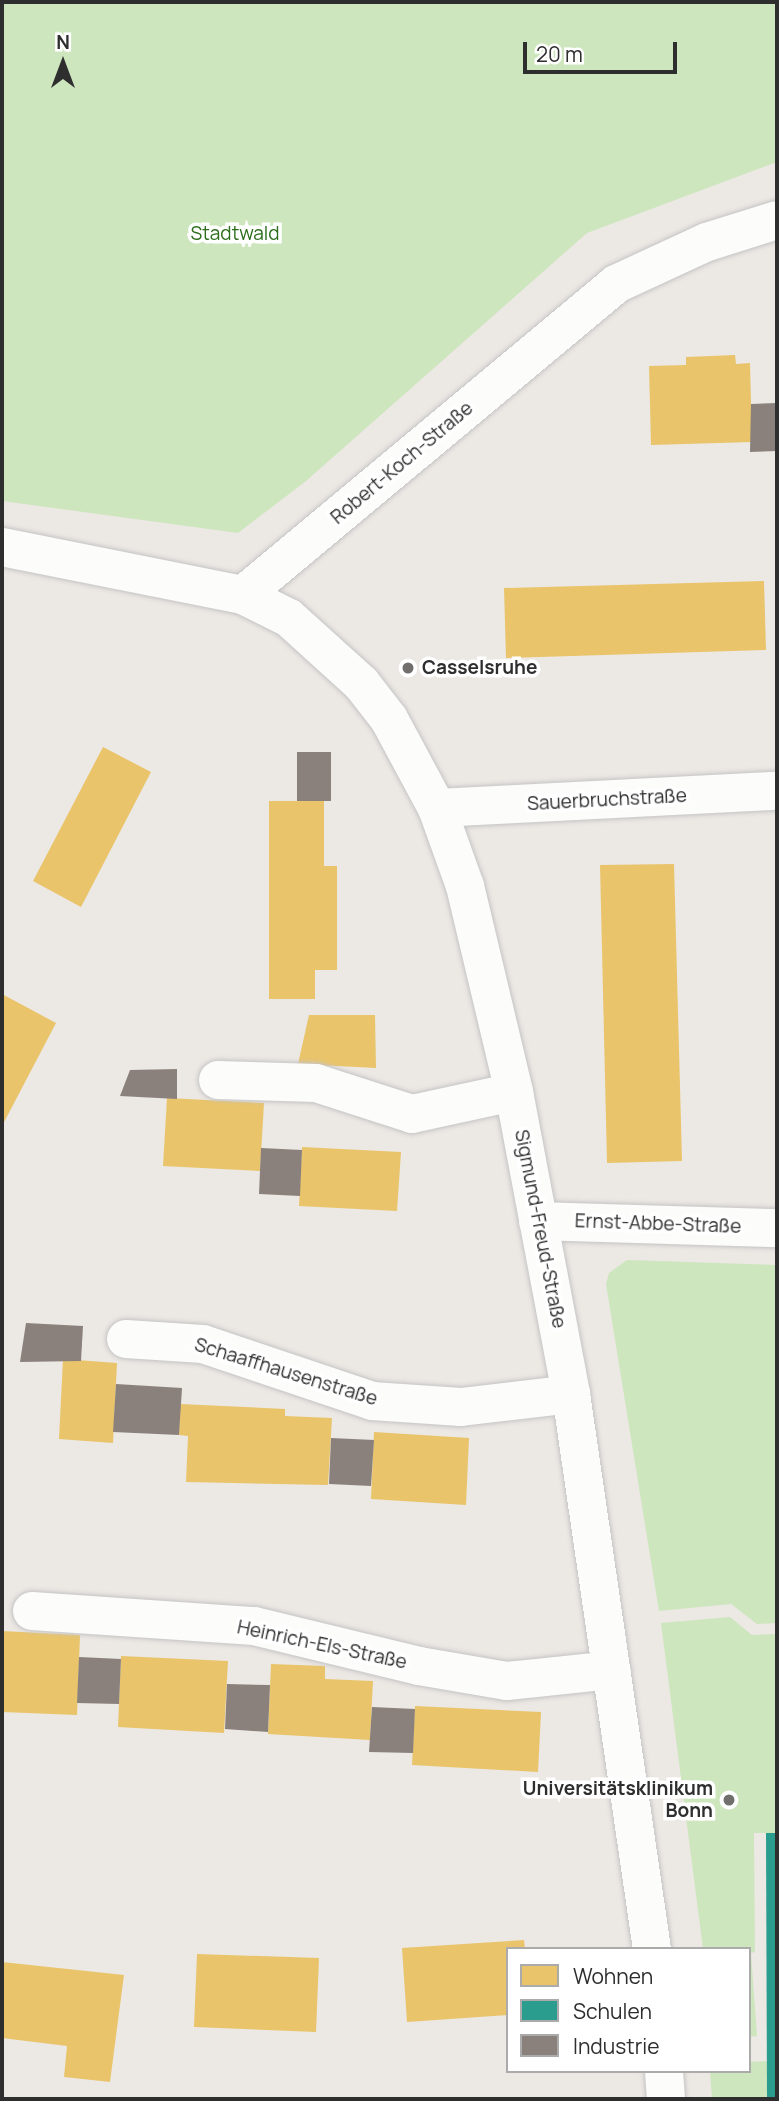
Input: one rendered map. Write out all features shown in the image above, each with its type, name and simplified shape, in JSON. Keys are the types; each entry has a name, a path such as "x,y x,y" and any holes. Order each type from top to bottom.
{"street":[{"name":"Robert-Koch-Straße","path":"243,595 616,284 707,242 777,220"},
{"path":"2,547 243,595"},
{"name":"Sigmund-Freud-Straße","path":"243,595 289,618 361,683 395,729 437,808 465,886 514,1092 570,1394 652,1947"},
{"name":"Sauerbruchstraße","path":"437,808 777,791"},
{"path":"218,1080 316,1083 412,1114 514,1092"},
{"name":"Ernst-Abbe-Straße","path":"538,1221 777,1228"},
{"name":"Schaaffhausenstraße","path":"126,1339 203,1344 372,1401 461,1407 570,1394"},
{"name":"Heinrich-Els-Straße","path":"32,1611 254,1626 419,1666 507,1681 611,1670"},
{"path":"664,2073 666,2099"}],"green space":[{"name":"Stadtwald","path":"2,2 777,2 777,162 587,233 306,481 238,533 2,501"},
{"path":"627,1260 777,1265 777,1623 757,1624 731,1604 659,1611 606,1284 609,1273"},
{"path":"730,1617 752,1635 777,1634 777,1833 754,1833 755,1952 751,1953 751,1947 703,1947 661,1623"},
{"path":"751,1953 757,2036 751,2037"},
{"path":"767,2061 767,2099 712,2099 710,2073 751,2073 751,2062"}],"building: Wohnen":[{"path":"735,355 736,364 750,363 752,442 651,445 649,366 686,365 686,357"},
{"path":"764,581 766,650 506,658 504,588"},
{"path":"103,747 151,772 81,907 33,881"},
{"path":"269,801 324,801 324,866 337,866 337,970 315,970 315,999 269,999"},
{"path":"674,864 682,1161 607,1163 600,865"},
{"path":"2,994 56,1023 2,1126"},
{"path":"309,1015 375,1015 376,1068 298,1064"},
{"path":"167,1098 264,1103 260,1171 163,1166"},
{"path":"302,1147 401,1152 397,1211 299,1206"},
{"path":"63,1359 117,1363 113,1443 59,1439"},
{"path":"180,1404 285,1409 285,1416 332,1418 328,1485 186,1482 188,1436 179,1435"},
{"path":"374,1432 469,1438 466,1505 371,1499"},
{"path":"2,1631 80,1635 77,1715 2,1712"},
{"path":"121,1656 228,1661 224,1733 118,1727"},
{"path":"271,1664 325,1666 325,1679 373,1681 370,1740 268,1734"},
{"path":"415,1706 541,1712 538,1772 412,1765"},
{"path":"524,1940 525,1947 506,1947 506,2015 407,2022 402,1948"},
{"path":"197,1954 319,1958 316,2032 194,2027"},
{"path":"2,1962 124,1975 110,2082 64,2077 67,2046 2,2038"}],"building: Schulen":[{"path":"766,1833 777,1833 777,2099 767,2099"}],"building: Industrie":[{"path":"777,403 777,451 750,452 751,404"},
{"path":"297,752 331,752 331,801 297,801"},
{"path":"177,1069 177,1099 120,1096 130,1070"},
{"path":"261,1148 302,1150 300,1196 259,1194"},
{"path":"26,1323 83,1326 81,1361 20,1362"},
{"path":"116,1384 182,1388 179,1435 113,1432"},
{"path":"331,1438 374,1440 371,1486 329,1484"},
{"path":"79,1657 121,1659 119,1704 77,1703"},
{"path":"227,1684 270,1685 268,1732 225,1729"},
{"path":"372,1707 415,1709 413,1753 369,1752"}],"place":[{"name":"Casselsruhe","path":"408,668"},
{"name":"Universitätsklinikum Bonn","path":"729,1800"}]}
